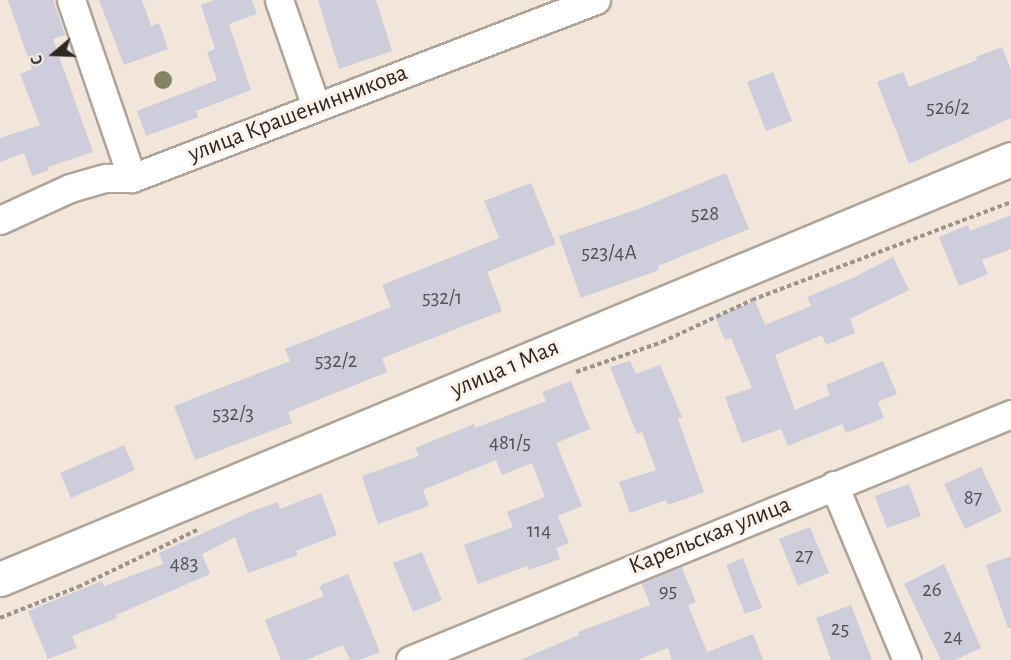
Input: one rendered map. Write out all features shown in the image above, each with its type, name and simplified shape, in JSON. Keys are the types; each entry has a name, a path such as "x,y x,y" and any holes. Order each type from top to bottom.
{"street":[{"path":"70,0 132,178"},
{"path":"279,0 316,107"},
{"name":"улица Крашенинникова","path":"0,220 70,188 106,178 132,178 596,0"},
{"name":"улица 1 Мая","path":"0,579 1011,159"},
{"name":"Карельская улица","path":"410,660 442,654 834,485 1011,414"},
{"path":"834,485 908,660"}],"path":[{"path":"572,374 662,342 752,300 1011,202"}],"building":[{"path":"8,0 53,0 65,35 53,39 93,152 48,167 49,170 32,176 24,153 0,162 0,138 40,125 20,74 32,69"},
{"path":"99,0 142,0 151,26 159,23 168,49 124,65"},
{"path":"215,0 252,0 257,14 229,24 251,90 196,111 198,117 146,136 137,111 217,80 207,52 215,49 201,5"},
{"path":"318,0 376,0 392,51 339,69"},
{"path":"1002,47 1011,70 1011,118 909,164 877,82 903,72 909,87 977,60 976,57"},
{"path":"773,72 792,121 766,131 747,82"},
{"path":"726,173 749,229 658,266 659,270 581,298 559,236 638,209"},
{"path":"531,183 556,244 487,272 502,311 382,358 387,372 288,412 292,423 195,460 174,406 290,361 285,349 391,307 382,285 499,238 484,201"},
{"path":"1011,215 1011,249 982,260 988,274 959,286 939,237 968,225 970,231"},
{"path":"893,257 909,290 850,319 855,333 826,345 822,335 775,355 795,410 830,395 826,385 883,361 897,394 878,402 884,418 846,433 842,424 788,446 781,429 742,443 725,397 752,388 731,338 725,340 715,317 755,301 765,325 811,306 807,297 855,277"},
{"path":"630,361 636,374 660,365 682,417 678,419 704,492 668,505 666,500 630,513 619,482 656,470 642,432 637,434 610,367"},
{"path":"571,381 590,429 556,443 582,506 558,516 569,543 556,548 560,559 529,570 527,566 478,584 464,545 513,527 507,512 545,497 532,463 502,475 496,460 423,490 429,506 378,524 362,476 419,456 415,448 474,424 475,428 546,401 542,392"},
{"path":"124,445 135,470 71,498 60,473"},
{"path":"981,467 1002,511 965,529 944,484"},
{"path":"909,484 921,516 887,528 875,496"},
{"path":"321,493 337,535 296,551 298,555 248,573 235,537 202,554 210,574 116,615 117,618 72,636 77,648 48,659 28,611 102,581 104,586 163,564 159,553 250,512 278,502 280,509"},
{"path":"810,527 829,573 798,586 779,539"},
{"path":"422,552 442,600 413,612 393,563"},
{"path":"1011,556 1011,628 1008,628 986,565"},
{"path":"743,558 762,608 745,614 726,565"},
{"path":"944,564 981,648 955,660 941,660 904,584"},
{"path":"681,566 696,602 688,605 707,652 687,660 672,660 668,648 637,660 520,660 579,635 578,632 650,605 641,582"},
{"path":"348,574 380,652 359,660 350,660 343,645 306,660 281,660 265,620 324,596 319,586"},
{"path":"851,605 872,660 831,660 816,618"},
{"path":"753,634 763,660 689,660 689,659"}]}
